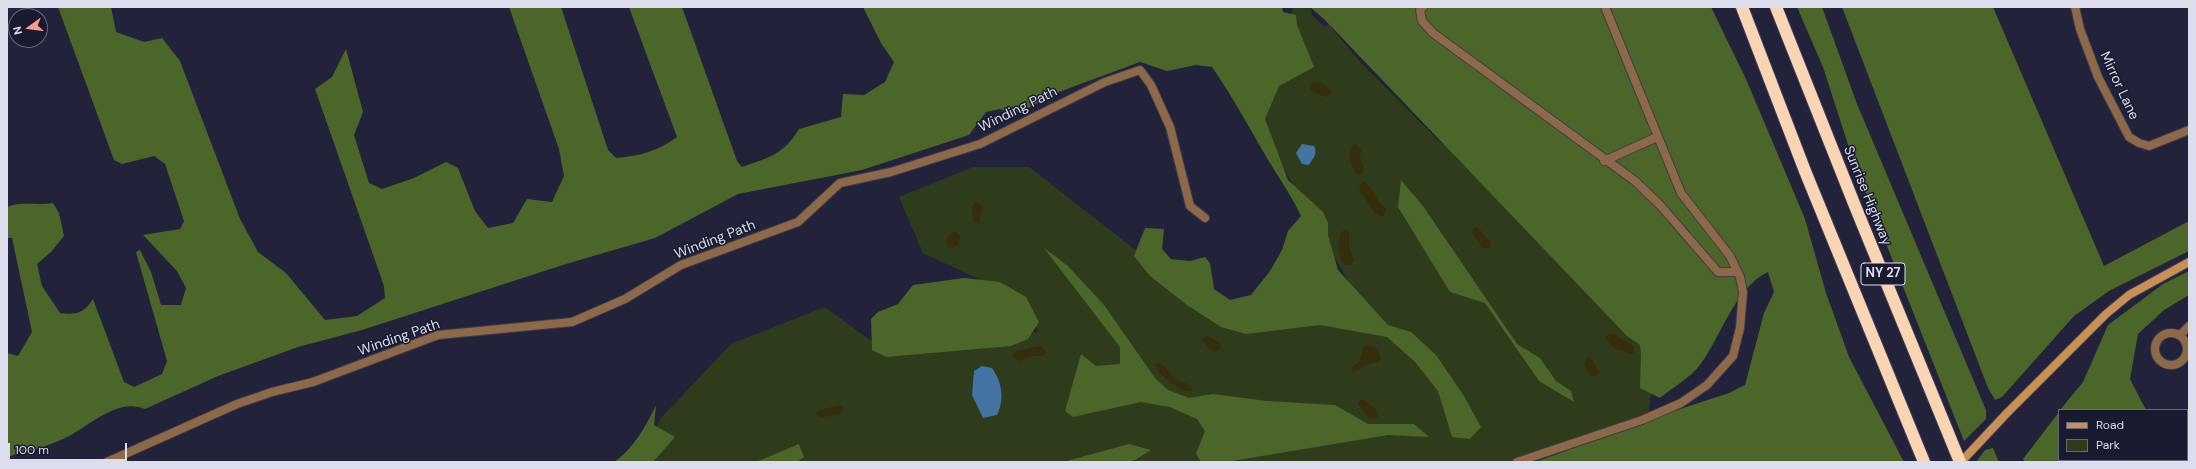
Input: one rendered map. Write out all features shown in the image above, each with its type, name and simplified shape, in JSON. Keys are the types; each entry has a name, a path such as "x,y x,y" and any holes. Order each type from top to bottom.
{"highway":[{"path":"1734,7 1773,89"},
{"name":"NY 27","path":"1742,7 1773,89 1924,462"},
{"name":"Sunrise Highway","path":"1776,7 1961,462"},
{"path":"1781,7 1790,43"}],"main road":[{"path":"1961,462 2106,314 2129,295 2189,262"}],"street":[{"path":"1423,7 1420,10 1422,21 1432,33 1604,161 1635,181 1660,205 1718,272 1737,272"},
{"path":"1517,462 1642,420 1681,404 1707,385 1733,356 1740,328 1743,292 1737,272 1730,256 1682,193 1657,137 1605,7"},
{"name":"Mirror Lane","path":"2075,7 2080,30 2098,77 2129,136 2139,143 2149,146 2189,130"},
{"name":"Winding Path","path":"107,462 237,404 272,392 313,382 438,335 572,322 625,299 681,265 798,222 840,183 891,172 980,144 1105,82 1140,70 1151,84 1170,128 1190,206 1205,218"},
{"path":"1604,161 1657,137"},
{"path":"2180,335 2189,326"},
{"path":"2168,332 2180,335 2187,344 2186,356 2177,364 2165,364 2156,356 2155,344 2158,338 2168,332"}],"green space":[{"path":"58,7 111,7 116,32 144,42 162,38 180,61 240,219 258,252 286,273 325,320 357,316 385,298 384,286 315,89 332,77 346,49 363,112 354,135 369,183 382,189 414,178 446,162 458,168 475,211 488,228 513,223 527,199 552,202 564,176 559,149 509,7 561,7 608,150 616,158 648,152 663,146 677,137 629,7 682,7 737,161 742,167 775,154 781,150 793,138 799,129 841,117 843,94 864,95 885,82 894,62 881,43 863,7 1282,7 1283,12 1296,15 1297,25 1314,67 1279,86 1265,119 1288,180 1323,212 1328,223 1328,235 1338,270 1388,325 1411,332 1436,355 1464,396 1481,427 1470,439 1452,437 1438,391 1415,362 1387,337 1320,325 1246,334 1221,327 1187,305 1150,276 1134,256 1145,228 1164,229 1162,249 1171,259 1190,261 1205,257 1210,263 1214,289 1230,300 1251,295 1270,271 1282,250 1288,231 1301,216 1212,67 1196,65 1167,71 1140,62 1059,92 1020,112 1009,112 1000,109 986,112 969,135 862,170 738,194 655,238 566,264 362,330 298,347 218,376 145,409 134,406 113,410 63,439 43,447 7,457 7,353 18,356 32,332 12,238 7,238 7,207 18,204 53,203 59,213 64,236 51,252 37,264 42,286 60,313 71,314 80,312 93,299 124,382 134,387 162,374 167,361 136,252 140,250 151,272 161,305 181,305 186,288 177,271 143,235 180,229 184,221 165,164 154,156 122,164 114,160"},
{"path":"1293,7 1309,7 1312,11 1311,14 1324,27 1329,25 1361,63 1440,142 1448,147 1457,159 1656,356 1647,424 1604,447 1560,453 1536,462 639,462 661,418 731,344 825,307 878,346 1039,332 1017,297 923,253 899,197 973,167 1029,167 1233,326 1363,307 1258,123"},
{"path":"1310,7 1711,7 1746,79 1805,219 1826,293 1849,357 1904,462 1536,462 1671,412 1729,393 1745,385 1764,313 1774,292 1768,272 1756,279 1746,289 1708,354 1692,374 1660,398 1640,388 1640,345 1627,336 1324,19"},
{"path":"1797,7 1822,7 1857,104 1986,410 1986,419 1964,441 1853,160 1823,67"},
{"path":"1842,7 1993,7 2104,266 2189,221 2189,251 2109,291 2074,316 2002,397 1995,400 1988,388"},
{"path":"1401,180 1423,206 1517,344 1540,358 1556,381 1571,391 1574,402 1539,381 1485,303 1450,292 1398,207"},
{"path":"1044,248 1068,266 1104,305 1155,378 1168,390 1189,398 1213,394 1267,401 1335,405 1368,424 1414,424 1429,437 1388,435 1226,462 1201,462 1196,454 1205,431 1197,419 1170,407 1141,402 1073,417 1065,411 1081,354 1096,366 1120,364 1120,347"},
{"path":"2189,271 2189,295 2164,310 2138,334 2130,379 2145,409 2061,409 2083,382 2108,325 2163,284"},
{"path":"964,278 1000,282 1026,297 1039,322 1028,339 1011,346 886,357 872,350 871,319 878,312 898,304 913,285"},
{"path":"656,406 654,425 675,437 653,462 614,462 628,450 643,429"},
{"path":"2058,413 2058,461 2173,462 2025,462 2023,459"},
{"path":"799,444 804,457 797,462 756,462"},
{"path":"1129,444 1151,450 1135,460 1127,462 1063,462"},
{"path":"1993,448 1999,462 1976,462 1985,450"}],"sand":[{"path":"1316,82 1325,85 1331,93 1329,96 1326,97 1310,90 1311,83"},
{"path":"1355,144 1361,149 1360,159 1364,167 1362,173 1358,174 1352,165 1350,156 1352,145"},
{"path":"1363,181 1369,186 1386,209 1384,216 1380,216 1375,213 1360,191 1359,186"},
{"path":"976,202 983,206 979,224 974,221 972,206"},
{"path":"1474,227 1479,229 1490,241 1489,248 1483,248 1472,233"},
{"path":"1345,229 1349,233 1349,248 1354,260 1349,265 1345,265 1339,252 1340,237"},
{"path":"956,232 960,236 959,244 953,248 948,248 946,243 950,233"},
{"path":"1609,334 1614,334 1634,347 1634,353 1630,354 1614,348 1605,338"},
{"path":"1206,335 1220,343 1221,349 1215,352 1209,349 1202,339"},
{"path":"1042,346 1046,352 1043,356 1033,356 1020,361 1011,356 1015,351"},
{"path":"1367,346 1377,348 1381,359 1378,362 1368,364 1353,373 1351,368 1360,361 1363,348"},
{"path":"1589,357 1593,360 1599,372 1596,376 1590,376 1584,364 1586,358"},
{"path":"1158,363 1165,367 1174,378 1192,387 1192,391 1182,390 1170,382 1156,368 1155,364"},
{"path":"1362,399 1376,409 1378,417 1370,419 1368,417 1358,404"},
{"path":"840,405 844,408 839,415 820,417 816,415 817,411"}],"water":[{"path":"1302,144 1314,146 1315,149 1314,156 1309,165 1302,164 1296,153"},
{"path":"982,366 992,368 998,379 1002,397 997,415 983,418 972,395 974,371"}]}
